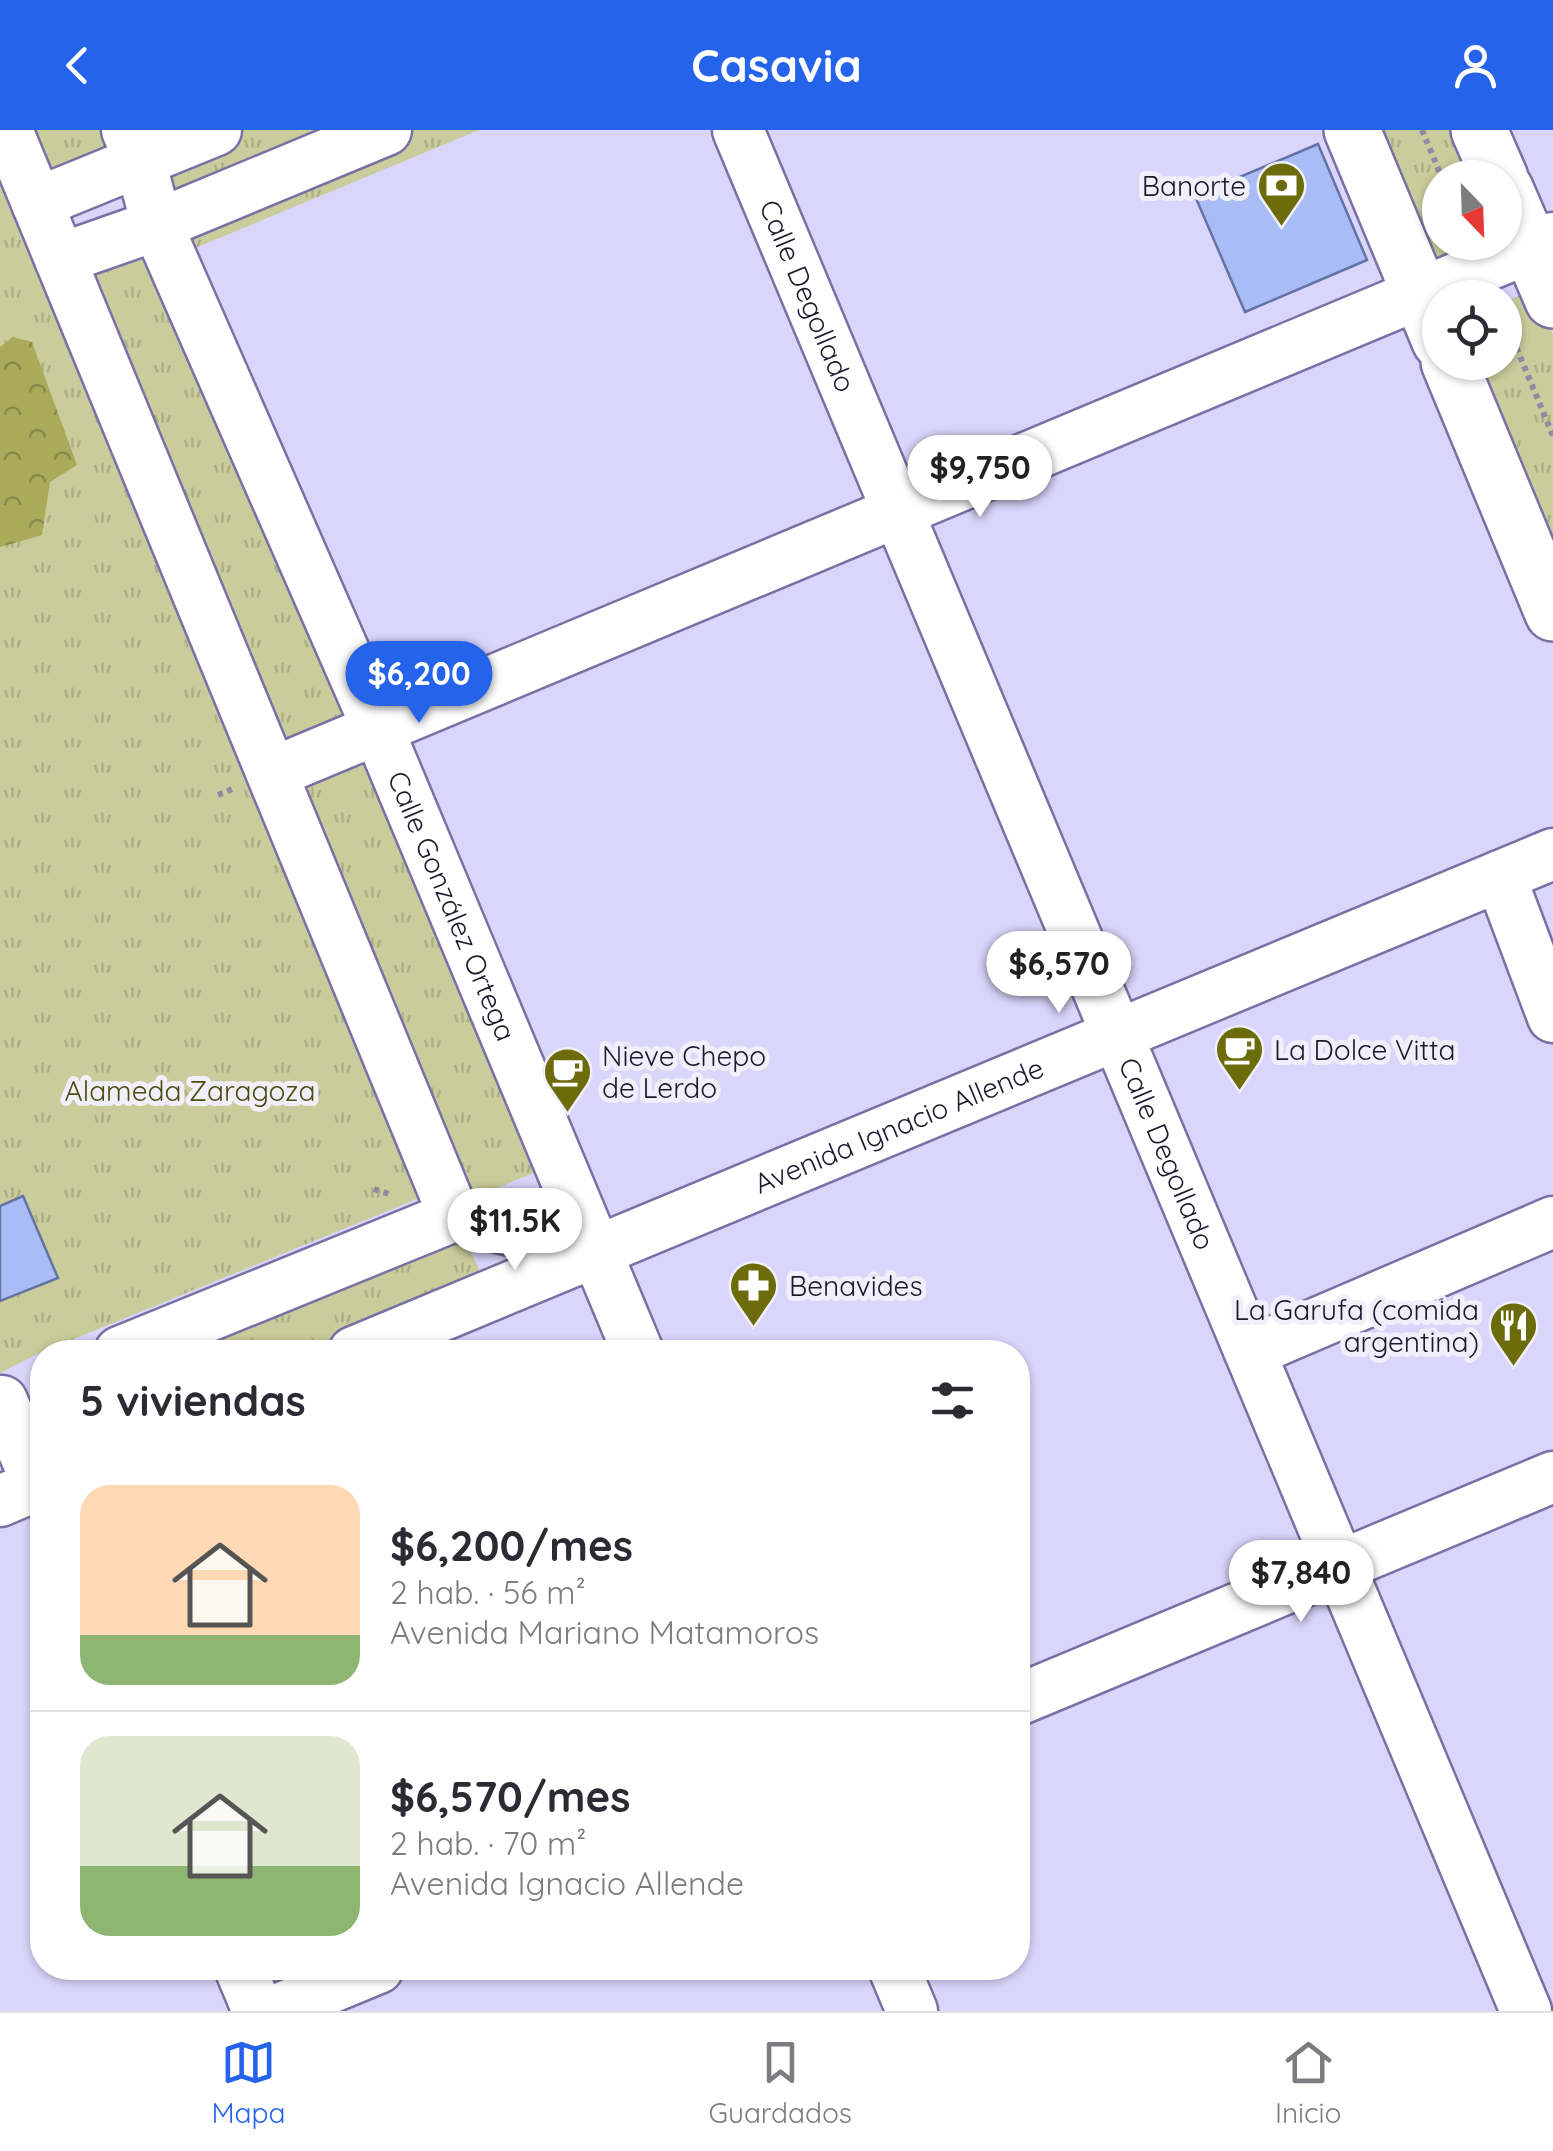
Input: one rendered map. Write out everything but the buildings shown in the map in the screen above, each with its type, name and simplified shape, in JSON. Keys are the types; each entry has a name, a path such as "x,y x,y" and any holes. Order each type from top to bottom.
{"main road":[{"path":"1352,130 1422,298"},
{"path":"1478,130 1492,160"},
{"path":"1522,214 1542,243 1553,300"},
{"path":"1456,380 1553,613"}],"street":[{"path":"7,130 454,1216"},
{"path":"37,204 134,146 216,130"},
{"path":"60,259 158,224 386,130"},
{"name":"Calle Degollado","path":"738,130 1526,2011"},
{"name":"Calle González Ortega","path":"134,146 158,224 377,727 633,1340"},
{"path":"1486,280 1542,243"},
{"path":"272,773 898,510 1422,320"},
{"name":"Avenida Ignacio Allende","path":"383,1340 1553,854"},
{"path":"1500,876 1553,1017"},
{"path":"149,1340 454,1216 596,1251"},
{"path":"1250,1352 1553,1222"},
{"path":"15,1396 30,1484"},
{"path":"1030,1695 1553,1477"},
{"path":"245,1980 258,2011"},
{"path":"274,2011 349,1980"},
{"path":"899,1980 912,2011"}],"path":[{"path":"1422,130 1434,160"},
{"path":"1522,361 1553,436"}],"shaded area":[{"path":"0,130 1553,130 1553,2011 0,2011"}],"green space":[{"path":"19,130 117,130 138,180 52,212"},
{"path":"137,130 479,130 188,251"},
{"path":"1378,130 1467,130 1480,160 1422,160 1422,238"},
{"name":"Alameda Zaragoza","path":"0,143 434,1192 71,1340 30,1340 30,1358 0,1373"},
{"path":"154,238 364,717 278,754 78,270"},
{"path":"1534,289 1553,335 1553,537 1487,380 1522,380 1522,294"},
{"path":"13,337 32,342 77,465 50,482 42,535 0,547 0,347"},
{"path":"375,746 550,1166 457,1205 291,781"},
{"path":"459,1228 488,1288 360,1340 182,1340"}],"place":[{"name":"Banorte","path":"1281,228"},
{"name":"La Dolce Vitta","path":"1239,1092"},
{"name":"Nieve Chepo de Lerdo","path":"567,1114"},
{"name":"Benavides","path":"754,1328"},
{"name":"La Garufa (comida argentina)","path":"1514,1368"}]}
